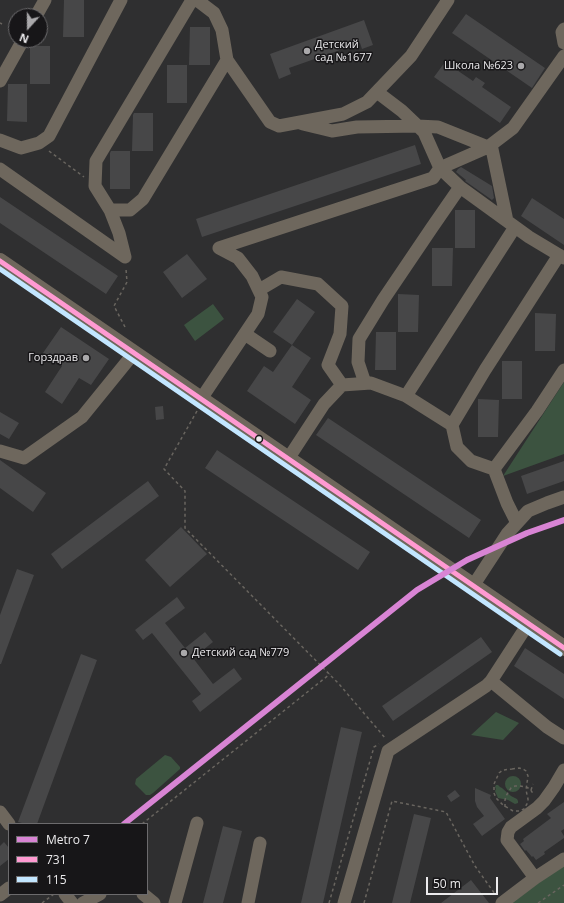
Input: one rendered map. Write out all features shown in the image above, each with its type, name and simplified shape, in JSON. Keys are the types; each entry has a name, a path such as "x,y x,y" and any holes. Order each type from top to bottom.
{"main road":[{"path":"0,261 134,353 199,405 288,459 564,648"}],"street":[{"path":"0,140 21,148 39,143 49,136 121,0"},
{"path":"125,257 119,233 110,210 95,186 96,161 192,0"},
{"path":"197,0 214,13 222,30 227,60 270,122 279,126 343,114 367,102 411,56 448,0"},
{"path":"564,29 562,32 564,43"},
{"path":"0,81 19,48"},
{"path":"199,405 258,314 262,297 252,276 238,258 219,248 433,178 440,168 488,147 513,128 564,56"},
{"path":"110,210 130,210 143,199 227,60"},
{"path":"377,92 402,110 424,132 440,168 460,188 529,237 561,256 485,370 452,425 457,447 471,461 494,468"},
{"path":"298,123 332,131 358,127 438,127 492,149 511,224 406,396"},
{"path":"0,169 125,257"},
{"path":"365,383 358,362 359,339 396,281 460,188"},
{"path":"259,290 281,278 318,284 342,306 340,334 328,365 342,384"},
{"path":"244,334 270,351"},
{"path":"0,451 24,458 82,417 134,353"},
{"path":"494,468 537,411 564,370"},
{"path":"288,459 324,404 342,384 371,383 406,396 452,425"},
{"path":"494,468 507,503 517,523"},
{"path":"472,586 507,534 528,511 564,497"},
{"path":"344,903 388,751 486,686 491,681 528,624"},
{"path":"491,681 547,727 564,738"},
{"path":"535,878 507,840 507,834 511,827 537,808 546,799 564,770"},
{"path":"0,812 8,823"},
{"path":"175,903 197,823"},
{"path":"499,823 507,834"},
{"path":"248,903 260,843"},
{"path":"500,900 564,859"},
{"path":"0,895 8,889"},
{"path":"66,895 72,903"},
{"path":"83,903 98,895"},
{"path":"144,895 154,903"}],"path":[{"path":"39,143 95,186"},
{"path":"125,257 126,282 114,306 125,327"},
{"path":"199,405 164,469 185,491 184,528 330,674 386,739"},
{"path":"143,823 330,674"},
{"path":"519,768 524,770 528,776 526,787 528,804 524,809 519,811 505,807 494,793 497,777 505,770 519,768"},
{"path":"531,790 533,784"},
{"path":"505,807 506,796 511,788 518,786 526,787 531,790 536,797 546,799"},
{"path":"364,903 392,801 446,812 475,866 500,900"},
{"path":"538,903 564,885"},
{"path":"42,903 53,895"}],"green space":[{"path":"213,304 224,319 195,341 184,325"},
{"path":"564,382 564,454 503,476"},
{"path":"496,712 519,723 503,740 471,735"},
{"path":"165,755 171,757 180,769 153,793 146,795 135,784 136,779"},
{"path":"513,776 519,778 521,784 519,790 513,792 507,790 505,784 507,778"},
{"path":"496,785 517,799 518,803 515,804 508,800 498,798 495,791"},
{"path":"564,864 564,903 511,903"}],"building":[{"path":"64,0 84,0 84,37 63,37"},
{"path":"466,14 545,68 532,88 452,33"},
{"name":"Детский сад №1677","path":"364,20 373,45 362,49 360,43 289,68 291,74 279,79 270,54"},
{"path":"190,27 210,27 210,65 189,65"},
{"path":"48,46 50,46 50,84 30,84 30,48 48,48"},
{"path":"445,62 473,81 476,77 485,83 482,87 511,107 500,123 434,77"},
{"path":"167,65 187,65 187,103 167,103"},
{"path":"8,84 27,84 27,122 7,121"},
{"path":"134,113 153,113 153,151 132,151"},
{"path":"415,145 421,164 202,237 196,219"},
{"path":"111,151 130,151 130,189 110,189"},
{"path":"461,167 492,186 494,198 492,200 465,181 466,180 456,172"},
{"path":"0,197 118,276 106,294 0,223"},
{"path":"532,198 564,219 564,245 521,216"},
{"path":"455,210 475,210 475,248 455,248"},
{"path":"432,248 453,248 452,286 432,286"},
{"path":"187,254 207,279 182,298 163,272"},
{"path":"398,294 419,295 418,332 398,332"},
{"path":"297,299 315,312 292,345 273,332"},
{"path":"535,313 556,314 555,351 535,351"},
{"path":"61,327 109,359 91,385 79,378 62,404 45,392 62,366 43,353"},
{"path":"376,332 396,332 396,370 375,370"},
{"path":"292,345 311,358 292,387 311,400 295,424 247,391 264,366 273,372"},
{"path":"502,361 522,361 522,399 502,399"},
{"path":"478,399 499,400 498,437 478,437"},
{"path":"163,406 164,419 156,420 155,407"},
{"path":"0,412 19,423 9,439 0,434"},
{"path":"328,418 481,520 469,538 316,435"},
{"path":"217,450 370,552 358,570 205,468"},
{"path":"0,460 46,493 33,512 0,488"},
{"path":"564,461 564,481 527,494 521,476"},
{"path":"148,481 159,496 62,569 51,554"},
{"path":"181,527 207,554 170,587 145,560"},
{"path":"17,569 34,575 0,664 0,615"},
{"name":"Детский сад №779","path":"177,597 185,608 165,623 185,648 205,632 213,642 193,658 213,684 234,668 242,679 200,712 192,701 201,694 152,633 143,640 135,630"},
{"path":"481,637 492,652 393,721 382,706"},
{"path":"525,648 564,674 564,699 514,666"},
{"path":"81,654 97,660 37,823 18,822"},
{"path":"341,727 362,732 323,903 301,903"},
{"path":"475,788 491,795 490,798 505,819 482,836 473,824 484,816 477,807 475,801"},
{"path":"455,790 460,796 451,802 447,796"},
{"path":"564,802 564,829 561,831 564,838 544,852 545,854 536,860 526,850 525,851 520,844 524,841 523,839 551,818 547,814"},
{"path":"414,814 431,818 410,903 392,903"},
{"path":"223,826 242,831 223,903 203,903"},
{"path":"4,842 8,847 8,860 0,866 0,846"},
{"path":"471,880 489,903 441,903"}],"metro line":[{"name":"7","path":"125,823 417,590 467,560 527,533 564,520"}],"transit line":[{"name":"731","path":"0,261 564,648"},
{"name":"115","path":"0,269 560,654"}],"place":[{"name":"Детский сад №1677","path":"307,51"},
{"name":"Школа №623","path":"521,66"},
{"name":"Горздрав","path":"86,358"},
{"name":"Детский сад №779","path":"184,653"}]}
